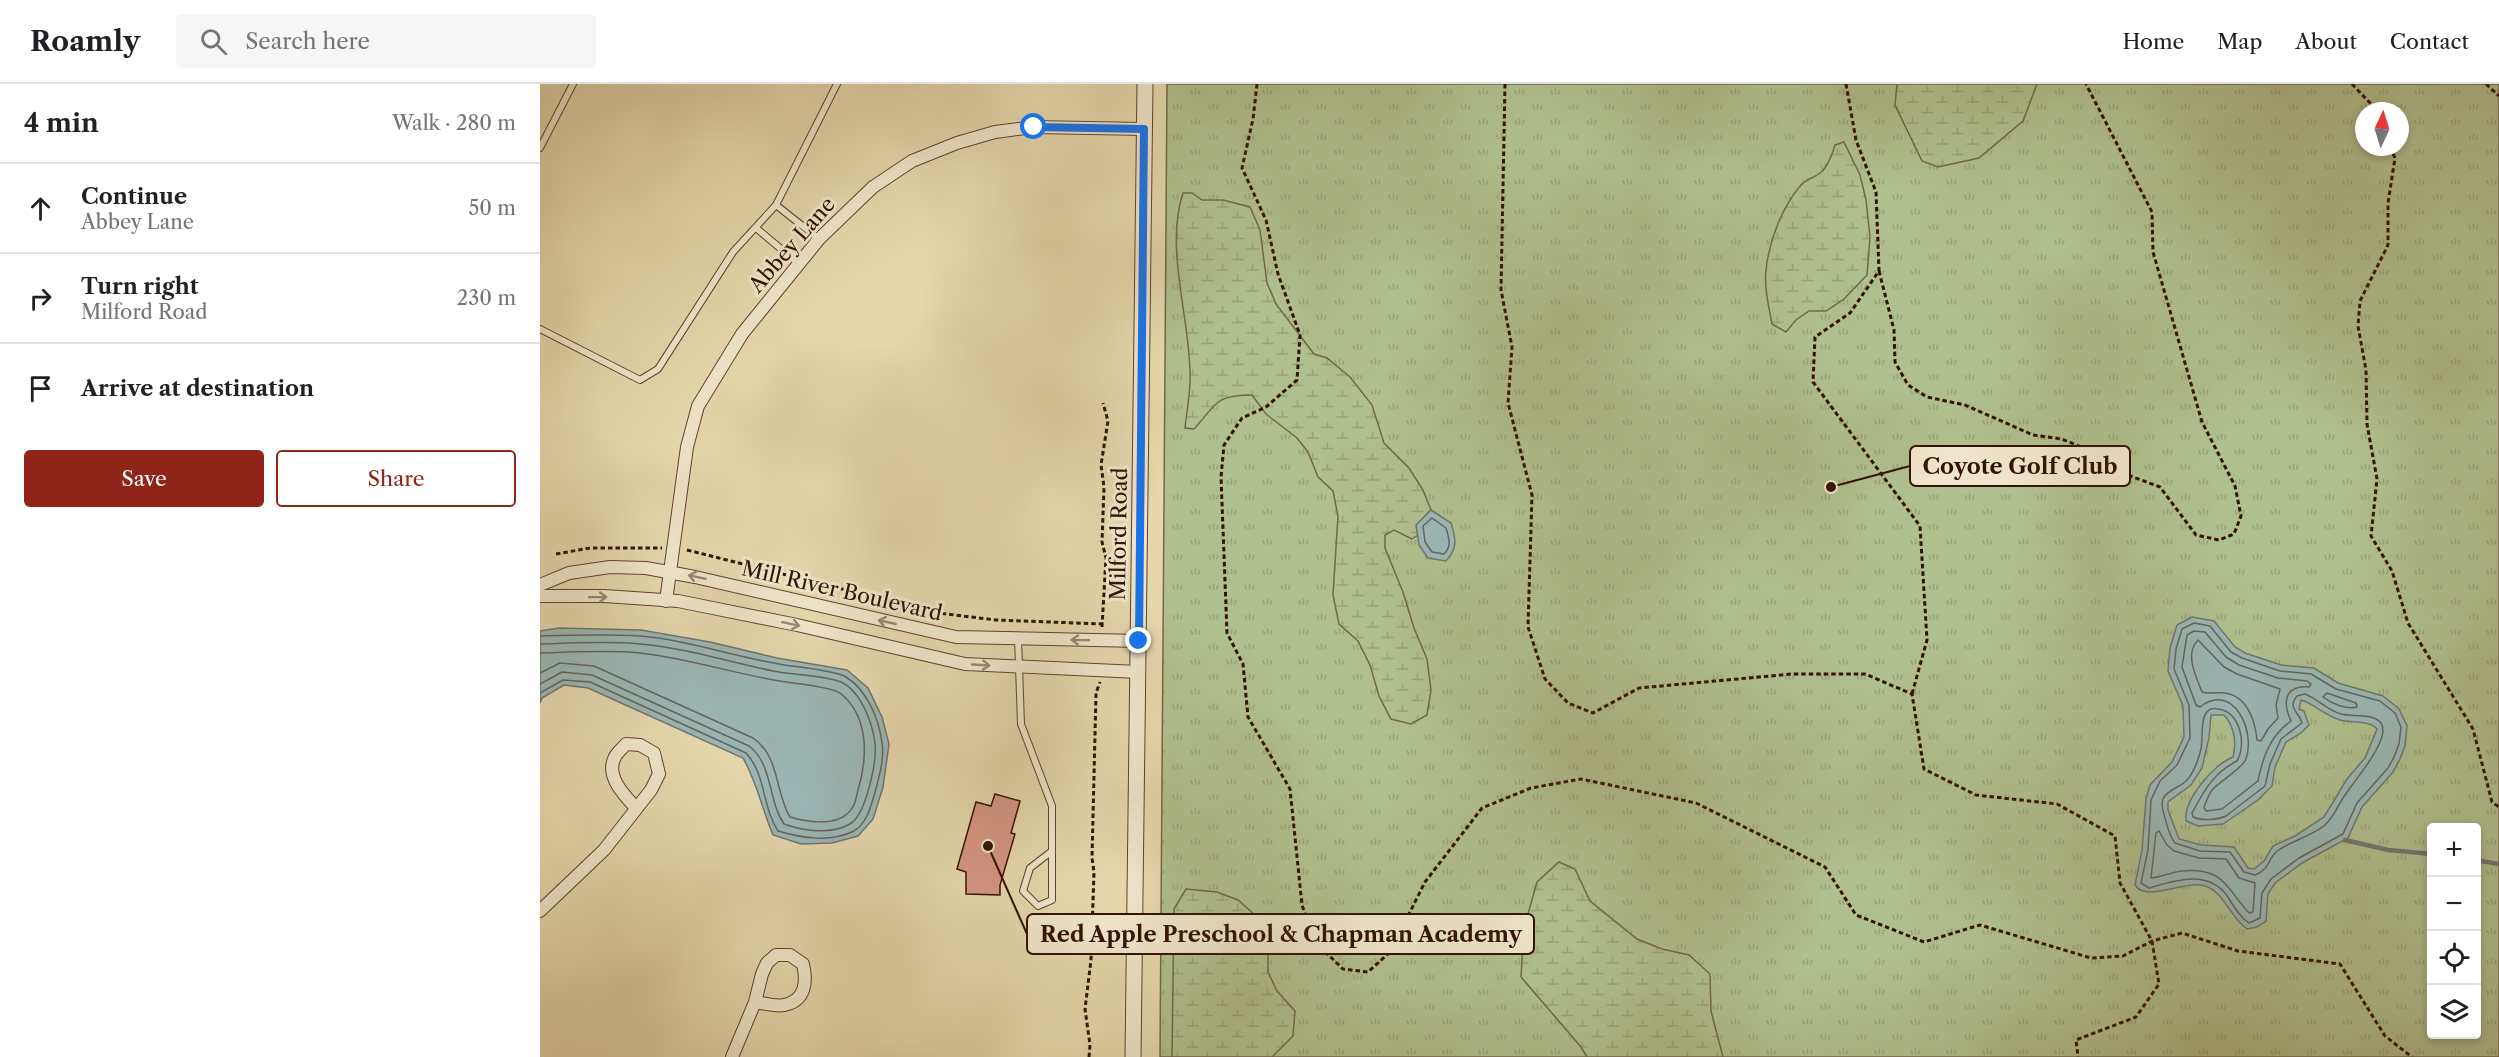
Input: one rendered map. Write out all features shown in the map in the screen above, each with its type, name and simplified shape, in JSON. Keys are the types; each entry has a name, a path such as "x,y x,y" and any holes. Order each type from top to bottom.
{"street":[{"name":"Milford Road","path":"1133,1057 1145,84"},
{"name":"Abbey Lane","path":"666,601 687,447 698,405 742,334 819,239 873,187 912,161 957,142 996,132 1034,127 1144,129"},
{"name":"Mill River Boulevard","path":"540,585 569,573 610,567 646,568 956,637 1139,641"},
{"name":"Mill River Boulevard","path":"540,596 604,596 666,601 797,625 965,664 1138,672"},
{"path":"540,911 604,850 651,790 659,774 654,753 640,745 626,744 614,757 612,767 623,795 636,808"},
{"path":"732,1057 755,1002 767,963 776,955 789,955 803,964 807,980 804,992 797,998 784,1005 755,1002"}],"lane":[{"path":"540,148 573,84"},
{"path":"540,329 640,380 658,369 733,252 776,205 837,84"},
{"path":"776,205 819,239"},
{"path":"756,228 799,264"},
{"path":"1018,638 1021,724 1052,806 1052,851 1052,900 1038,906 1023,891 1030,868 1052,851"}],"path":[{"path":"1257,84 1253,119 1242,168 1266,219 1278,274 1300,336 1298,380 1266,407 1242,418 1224,445 1221,477 1227,633 1243,664 1248,717 1290,789 1302,905 1315,942 1343,969 1368,972 1390,952 1425,882 1482,808 1531,788 1581,779 1696,803 1825,867 1856,915 1924,942 1980,925 2091,958 2123,956 2152,941 2182,933 2238,951 2340,964 2385,1036 2412,1057"},
{"path":"1505,84 1501,290 1512,347 1508,403 1532,495 1528,627 1545,680 1568,703 1593,713 1639,687 1792,674 1866,674 1912,694"},
{"path":"1846,84 1857,140 1876,192 1879,271 1894,330 1895,362 1908,385 1927,397 1965,405 2033,435 2062,439 2086,449 2125,474 2160,487 2196,535 2219,540 2234,534 2241,516 2235,486 2202,422 2153,252 2152,212 2086,84"},
{"path":"2352,84 2369,102"},
{"path":"2486,84 2499,96"},
{"path":"2393,156 2388,202 2388,244 2360,302 2358,326 2366,369 2367,423 2377,479 2371,536 2392,571 2408,624 2473,729 2492,802 2499,807"},
{"path":"1879,271 1850,313 1815,338 1813,382 1920,526 1927,640 1912,694 1924,769 1976,795 2057,804 2115,836 2120,883 2152,941 2158,984 2136,1017 2076,1040 2078,1057"},
{"path":"1102,640 1106,558 1102,542 1104,487 1101,465 1107,421 1103,403"},
{"path":"556,554 590,548 674,549 735,560 938,613 996,620 1102,624"},
{"path":"1089,1057 1090,1045 1085,1009 1091,960 1096,693 1101,670"}],"green space":[{"path":"1167,84 2499,84 2499,1057 1160,1057"},
{"path":"1897,84 2037,84 2023,121 1979,158 1938,167 1922,161 1895,105"},
{"path":"1844,142 1860,175 1866,200 1870,237 1867,275 1844,299 1826,311 1809,311 1796,320 1786,332 1772,324 1767,297 1766,270 1773,236 1794,194 1803,183 1823,170 1835,145"},
{"path":"1183,193 1192,193 1202,200 1223,200 1250,207 1260,230 1267,283 1276,304 1314,354 1327,358 1350,377 1372,405 1384,443 1409,468 1423,490 1431,510 1417,525 1418,535 1412,539 1394,530 1385,535 1385,548 1427,659 1431,690 1427,715 1411,724 1391,719 1379,696 1370,665 1358,641 1339,624 1333,595 1338,516 1333,491 1318,477 1308,452 1297,438 1266,414 1252,395 1223,399 1212,407 1194,429 1185,428 1189,393 1189,350 1179,281 1176,236"},
{"path":"1559,862 1575,869 1590,901 1637,939 1662,949 1689,955 1710,974 1711,1011 1723,1057 1587,1057 1521,977 1524,928 1537,882"},
{"path":"1186,889 1217,892 1238,900 1256,916 1268,935 1268,972 1277,991 1295,1011 1293,1036 1272,1057 1172,1057 1174,909"}],"water":[{"path":"1431,510 1451,523 1453,529 1454,547 1446,561 1428,558 1419,545 1416,525"},
{"path":"2192,617 2214,621 2235,647 2245,653 2281,665 2314,668 2338,683 2383,696 2399,709 2407,726 2405,746 2400,759 2393,772 2362,807 2348,838 2302,863 2275,883 2268,894 2266,921 2257,927 2247,929 2235,918 2215,892 2201,885 2147,892 2135,885 2142,850 2146,799 2150,785 2172,762 2184,737 2183,706 2168,671 2170,648 2177,625","holes":["2301,700 2334,718 2365,723 2377,729 2365,758 2347,779 2324,817 2295,836 2273,846 2264,861 2254,869 2248,868 2234,847 2201,845 2179,839 2168,810 2168,802 2191,785 2202,768 2209,738 2211,715 2224,715 2227,719 2234,734 2234,751 2233,757 2217,767 2201,784 2189,803 2186,821 2198,826 2223,824 2258,800 2272,786 2275,767 2286,742 2309,725 2304,711 2299,709"]},
{"path":"559,628 641,630 847,670 868,688 882,717 889,744 883,787 873,819 858,836 832,843 801,844 773,835 752,776 743,758 588,688 564,685 542,698 540,703 540,631"}],"building":[{"path":"995,794 1020,801 1011,833 1015,834 1000,885 1000,895 966,894 966,872 957,869 976,802 991,806"}],"waterway":[{"path":"2345,840 2388,850 2427,854"},
{"path":"2481,861 2499,864"}],"place":[{"name":"Coyote Golf Club","path":"1831,487"},
{"name":"Red Apple Preschool & Chapman Academy","path":"988,846"}],"route":[{"path":"1034,127 1144,129 1139,641"}]}
